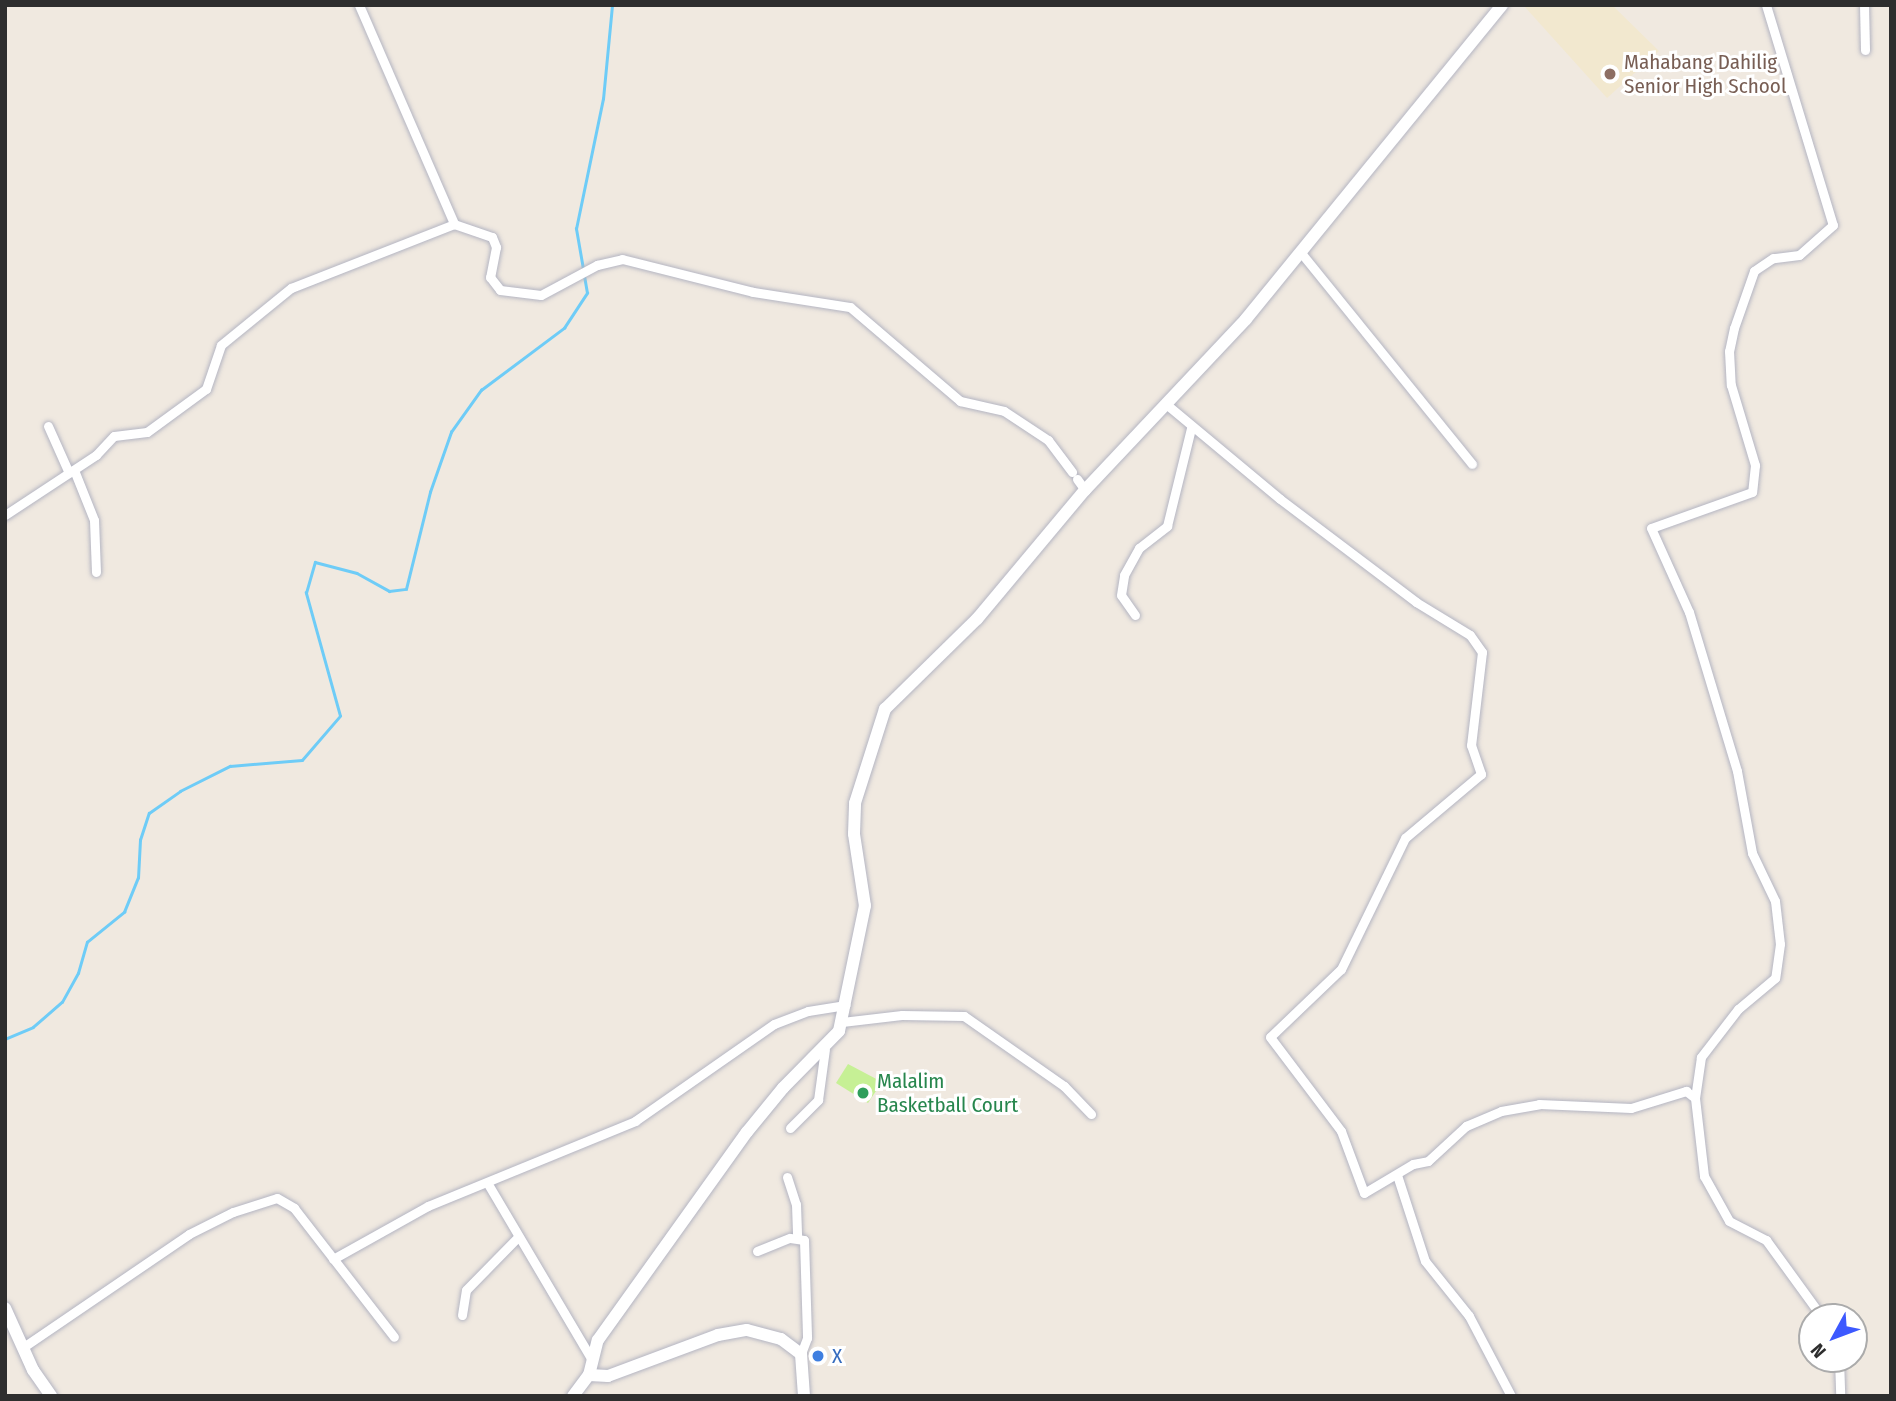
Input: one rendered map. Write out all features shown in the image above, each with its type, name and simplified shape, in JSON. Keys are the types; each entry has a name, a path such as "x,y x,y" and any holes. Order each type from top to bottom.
{"street":[{"path":"359,5 454,223"},
{"path":"573,1396 589,1375 591,1358 598,1340 766,1108 825,1049 842,1022 865,906 854,834 856,803 885,709 997,598 1086,490 1303,254 1502,5"},
{"path":"1766,5 1833,225 1799,255 1773,258 1754,271 1734,328 1729,351 1731,385 1755,465 1752,492 1651,528 1689,612 1737,771 1752,853 1775,901 1780,944 1775,978 1738,1009 1708,1043 1695,1098 1704,1176 1713,1199 1735,1227 1766,1240 1812,1303"},
{"path":"1864,5 1865,50"},
{"path":"5,516 71,472 114,436 147,432 206,389 221,345 291,288 454,223 492,237 496,247 490,277 500,290 541,295 574,281 597,265 622,259 753,292 850,307 960,401 1004,411 1048,440 1086,490"},
{"path":"1303,254 1472,464"},
{"path":"1166,404 1191,428 1416,602 1470,635 1482,652 1471,745 1481,774 1405,838 1341,969 1270,1037 1341,1131 1364,1193 1433,1157 1466,1126 1501,1111 1556,1104 1631,1108 1686,1091 1695,1098"},
{"path":"48,426 94,520 96,572"},
{"path":"1135,615 1121,595 1124,575 1139,548 1167,526 1191,428"},
{"path":"333,1259 428,1206 488,1184 635,1121 774,1024 808,1010 846,1005"},
{"path":"842,1022 902,1015 964,1016 1064,1086 1091,1114"},
{"path":"790,1128 818,1100 825,1049"},
{"path":"1397,1175 1425,1261 1469,1316 1511,1396"},
{"path":"787,1177 796,1204 797,1236 806,1245 807,1338 801,1354 804,1396"},
{"path":"488,1184 517,1238 591,1358"},
{"path":"22,1348 166,1248 258,1203 277,1198 289,1203 394,1336"},
{"path":"757,1251 797,1236"},
{"path":"463,1315 467,1290 517,1238"},
{"path":"7,1318 51,1396"},
{"path":"589,1375 608,1376 718,1335 747,1330 781,1339 801,1354"},
{"path":"1839,1373 1840,1396"}],"shaded area":[{"name":"Mahabang Dahilig Senior High School","path":"1523,5 1612,5 1659,51 1607,98"}],"green space":[{"name":"Malalim Basketball Court","path":"848,1064 882,1082 868,1103 836,1083"}],"waterway":[{"path":"583,269 576,229 603,99 612,5"},
{"path":"5,1039 33,1027 62,1002 78,973 87,942 124,912 138,878 140,840 149,813 180,791 230,766 302,760 340,716 306,593 315,562 357,573 389,591 406,589 430,492 451,432 481,390 564,328 587,293 584,276"}],"place":[{"name":"Mahabang Dahilig Senior High School","path":"1610,74"},
{"name":"Malalim Basketball Court","path":"863,1093"},
{"name":"X","path":"818,1356"}]}
